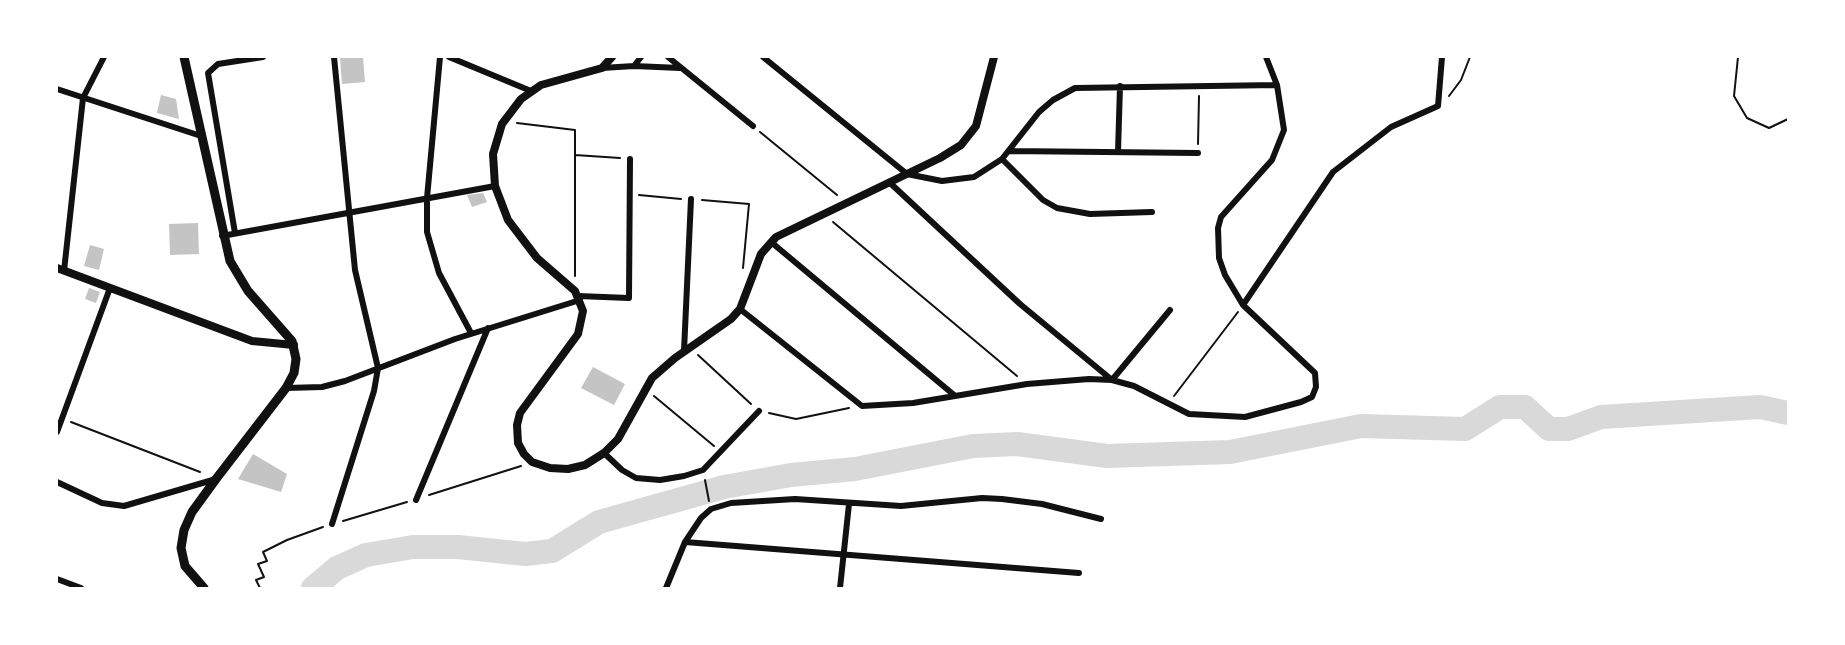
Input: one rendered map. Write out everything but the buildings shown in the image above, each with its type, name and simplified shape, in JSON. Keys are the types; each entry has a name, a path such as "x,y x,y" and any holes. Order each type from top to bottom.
{"main road":[{"path":"184,57 222,236 230,261 239,279 294,345 296,366 286,388 192,513 182,539 185,566 204,588"}],"street":[{"path":"104,57 83,98 61,269 252,340 294,345"},
{"path":"235,233 208,85 208,73 218,64 263,57"},
{"path":"332,524 374,391 378,368 357,282 348,213 334,57"},
{"path":"440,57 426,198 429,247 471,333"},
{"path":"449,57 531,91"},
{"path":"602,68 612,57"},
{"path":"634,66 641,57"},
{"path":"668,57 753,126"},
{"path":"763,57 906,174 942,181 974,177 1002,159 1023,129 1053,100 1075,88 1277,85"},
{"path":"681,68 634,66 602,68 552,81 531,91 514,106 503,121 493,154 495,186 508,220 517,235 537,258 578,296 583,317 578,334 518,419 518,443 532,462 550,468 568,469 585,465 604,453 626,427 652,378 686,349 717,330 740,309 761,254 771,242 823,214 940,158 961,145 976,126 994,57"},
{"path":"740,309 862,406 913,403 1026,384 1112,380 1134,386 1189,414 1245,417 1281,409 1312,397 1316,387 1315,373 1243,305 1219,258 1218,228 1221,217 1272,160 1281,144 1284,130 1283,111 1277,85 1266,57"},
{"path":"1243,305 1333,172 1391,127 1438,106 1442,57"},
{"path":"1119,152 1120,86"},
{"path":"57,89 201,136"},
{"path":"1009,151 1198,153"},
{"path":"286,388 322,387 578,296 629,298 630,159"},
{"path":"1002,159 1043,200 1057,208 1090,214 1152,212"},
{"path":"889,182 1020,304 1112,380"},
{"path":"222,236 495,186"},
{"path":"686,349 691,199"},
{"path":"771,242 954,395"},
{"path":"57,432 110,288"},
{"path":"1112,380 1170,310"},
{"path":"416,500 488,328"},
{"path":"604,453 622,470 636,478 660,480 703,470 759,411"},
{"path":"57,482 102,503 124,506 216,479"},
{"path":"666,588 685,542 701,518 711,509 731,502 774,498 901,506 982,498 1042,504 1101,519"},
{"path":"840,588 849,504"},
{"path":"685,542 1079,573"},
{"path":"57,579 81,588"}],"path":[{"path":"1438,106 1461,80 1470,57"},
{"path":"1738,57 1734,96 1747,118 1769,128 1788,119"},
{"path":"1198,153 1199,87"},
{"path":"503,121 575,130 578,296"},
{"path":"753,126 846,203"},
{"path":"575,155 630,159"},
{"path":"742,277 749,204"},
{"path":"823,214 1026,384"},
{"path":"1169,403 1243,305"},
{"path":"686,349 759,411 796,418 862,406"},
{"path":"645,389 721,451"},
{"path":"62,418 216,479"},
{"path":"260,588 256,580 264,577 258,564 267,561 263,552 287,540 532,462"},
{"path":"706,484 708,497"}],"waterway":[{"path":"313,588 337,568 366,555 413,547 458,547 525,554 552,551 599,522 724,487 791,475 855,469 973,446 1017,444 1107,456 1230,452 1361,426 1465,429 1500,407 1525,407 1549,429 1568,429 1601,417 1760,407 1788,413"}]}
